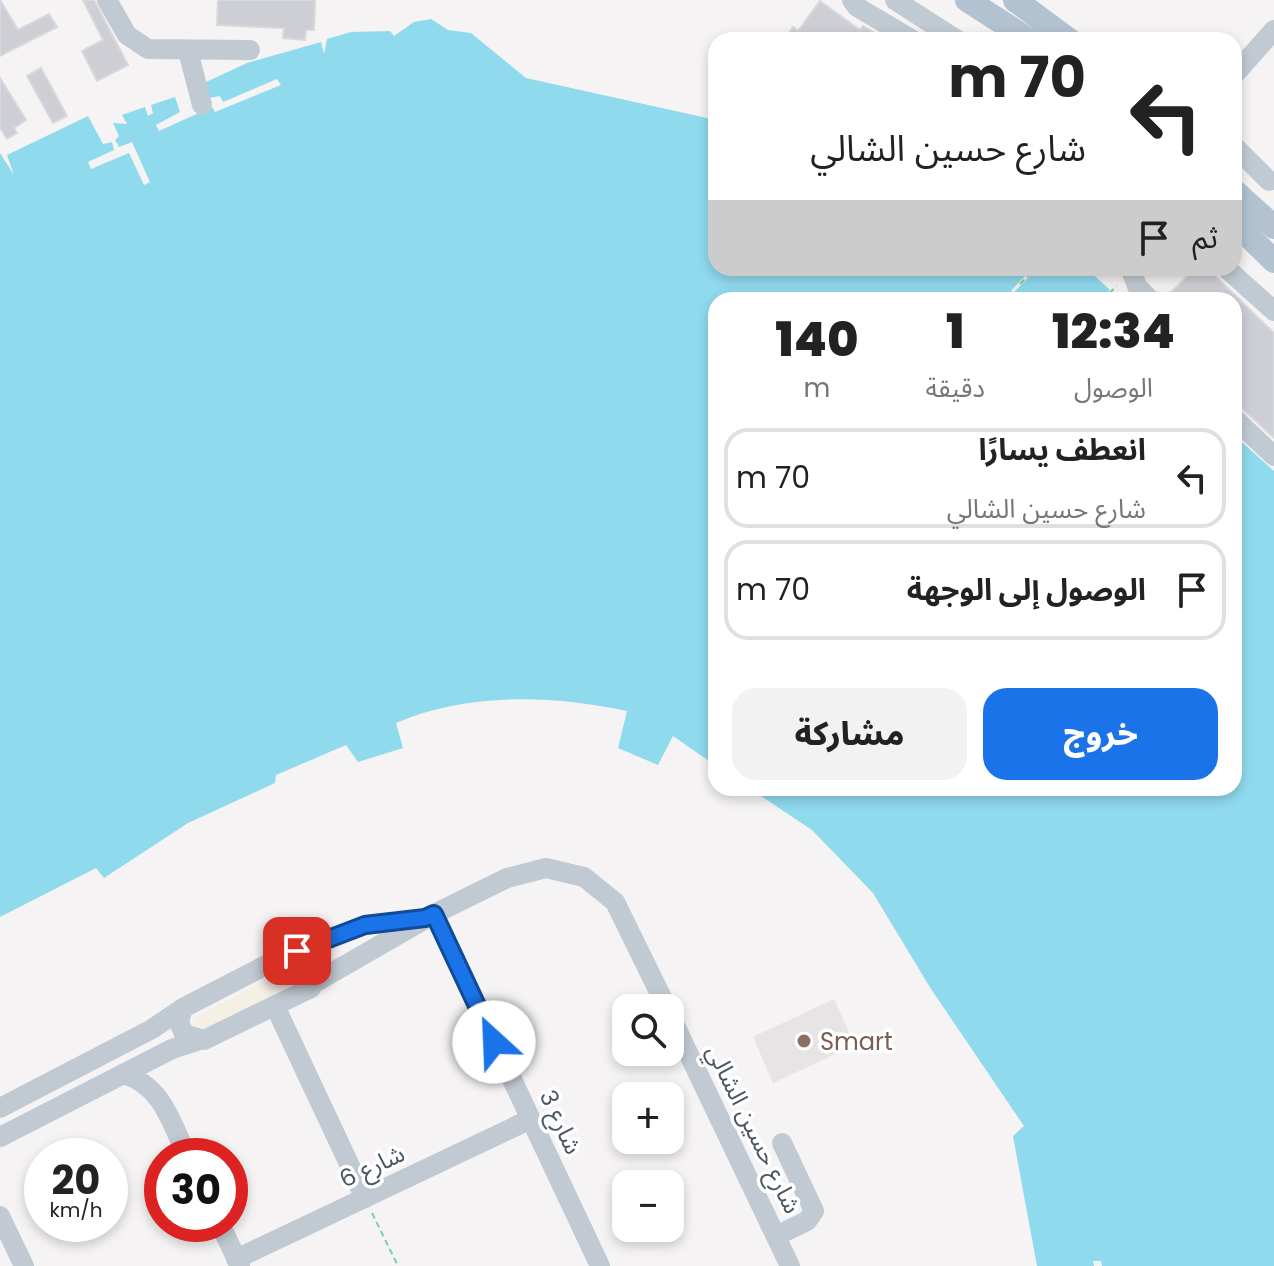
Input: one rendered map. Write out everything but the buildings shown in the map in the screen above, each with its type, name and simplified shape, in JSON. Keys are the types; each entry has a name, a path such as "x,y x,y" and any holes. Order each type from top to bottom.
{"main road":[{"path":"967,0 1005,31"},
{"path":"1015,0 1058,32"},
{"path":"1242,198 1274,227"},
{"path":"1242,230 1274,261"}],"street":[{"path":"107,0 127,35 140,46 156,51 250,50"},
{"path":"852,0 857,7 899,32"},
{"path":"895,0 945,32"},
{"path":"1242,67 1271,40"},
{"path":"188,51 202,105"},
{"path":"1242,154 1269,181"},
{"path":"1235,276 1274,311"},
{"path":"1242,426 1274,456"},
{"path":"0,1137 160,1055 275,1006 429,916 526,871 546,868 584,877 615,902 660,994"},
{"path":"0,1108 163,1023 183,1008 297,951 365,925 429,916"},
{"name":"شارع 3","path":"429,916 531,1119 600,1266"},
{"path":"297,951 315,961 316,982"},
{"path":"275,1006 365,1198"},
{"path":"183,1008 181,1029 197,1041"},
{"name":"شارع حسين الشالي","path":"684,1044 790,1266"},
{"path":"160,1055 156,1076 159,1096 179,1138"},
{"path":"123,1074 144,1082 159,1096"},
{"name":"شارع 6","path":"238,1262 531,1119"},
{"path":"776,1236 807,1221 814,1211 782,1143"},
{"path":"0,1216 24,1266"},
{"path":"229,1242 238,1262"}],"path":[{"path":"1020,284 1028,276"},
{"path":"1111,292 1117,286"},
{"path":"365,1198 398,1266"}],"shaded area":[{"name":"Smart","path":"834,999 855,1045 773,1083 753,1037"}],"sand":[{"path":"300,963 308,966 311,979 210,1034 192,1027 197,1016"}],"water":[{"path":"431,19 448,30 471,33 526,78 708,118 708,276 1025,276 1012,292 708,292 708,760 673,736 658,765 618,748 627,711 570,702 510,699 451,706 396,723 403,748 358,762 346,745 276,775 275,783 188,823 104,878 96,868 0,917 0,153 14,175 7,155 88,116 103,144 112,142 114,150 88,162 91,169 129,153 144,185 150,182 132,142 119,147 115,140 119,136 113,123 127,124 122,115 145,107 148,116 153,113 151,105 175,97 180,112 156,125 159,131 212,107 215,112 281,85 277,79 223,102 220,96 209,98 206,82 247,63 321,42 324,54 327,39 351,32 390,31 394,36 414,22"},
{"path":"1030,276 1095,276 1110,290 1014,292"},
{"path":"1242,442 1274,471 1274,1266 1102,1266 1101,1261 1093,1261 1094,1266 1037,1266 1013,1136 1024,1126 931,989 873,893 812,830 761,796 1242,796"}],"place":[{"name":"Smart","path":"804,1041"}],"route":[{"path":"297,951 365,925 425,918 434,914 494,1042"}]}
